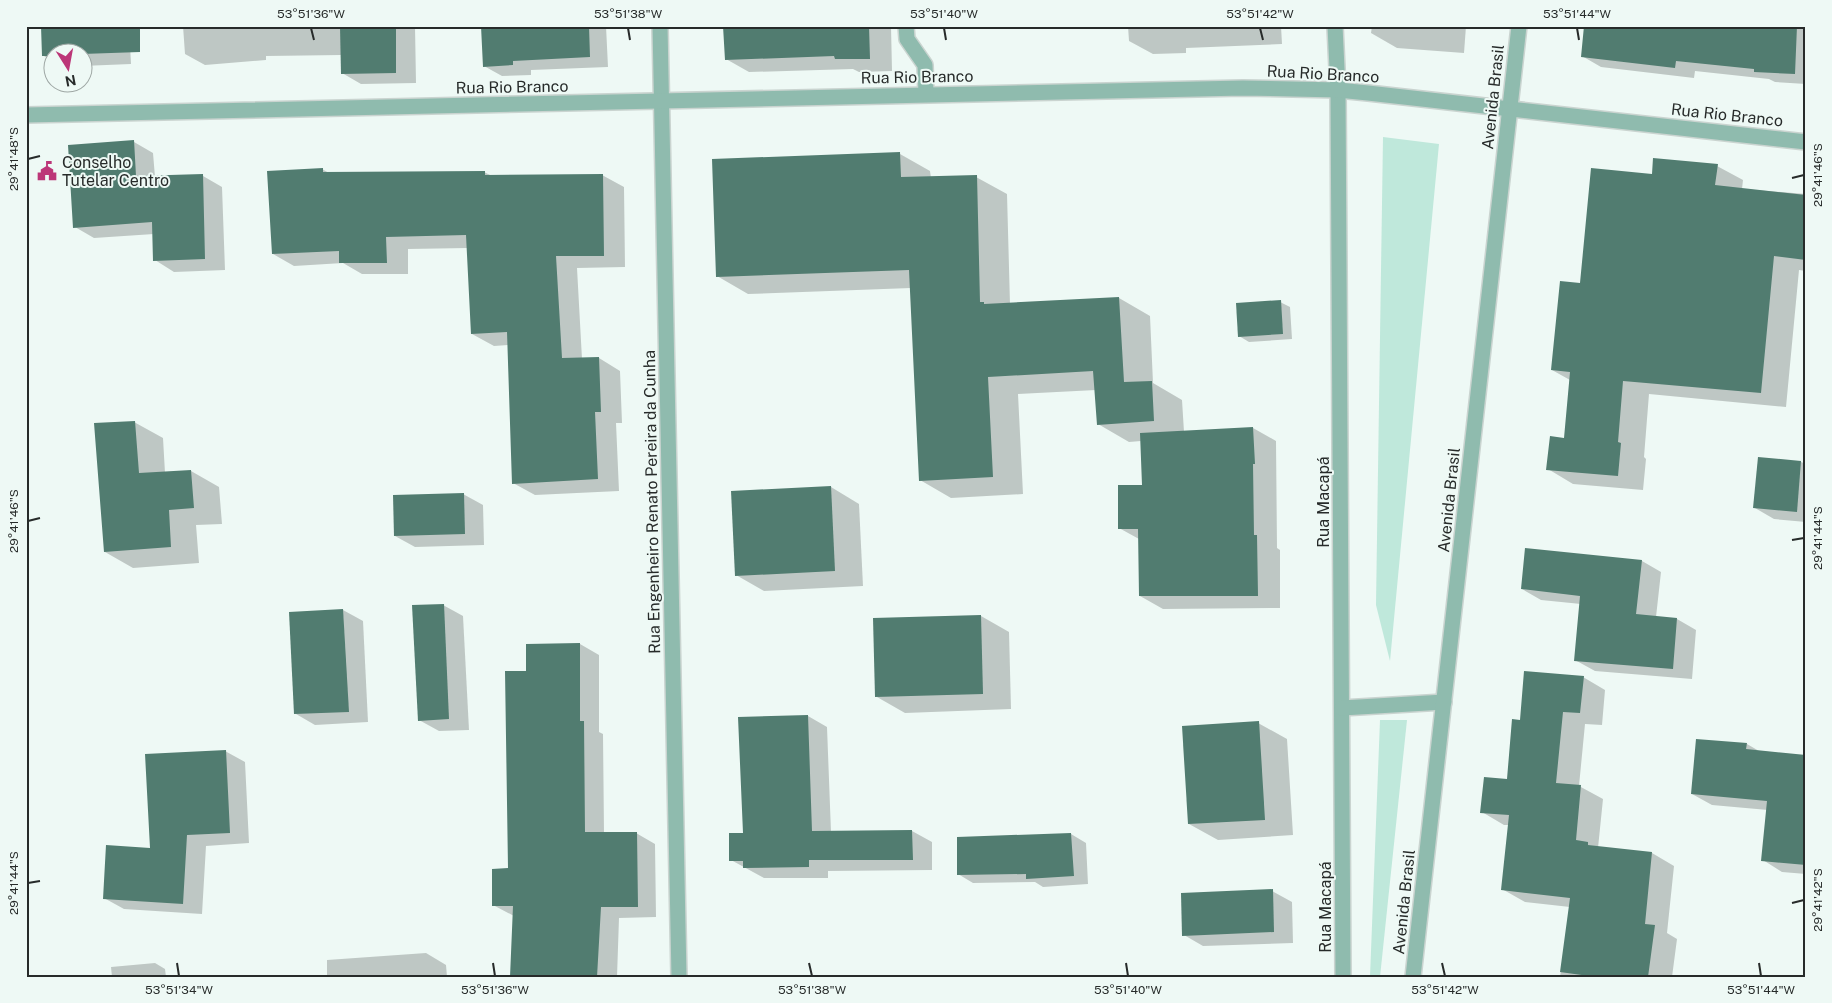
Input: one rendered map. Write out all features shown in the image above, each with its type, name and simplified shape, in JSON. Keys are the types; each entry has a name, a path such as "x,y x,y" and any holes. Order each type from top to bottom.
{"street":[{"name":"Rua Engenheiro Renato Pereira da Cunha","path":"660,26 678,977"},
{"path":"906,26 908,39 926,65 926,94"},
{"name":"Rua Macapá","path":"1335,26 1338,90 1343,977"},
{"name":"Avenida Brasil","path":"1413,977 1519,26"},
{"name":"Rua Rio Branco","path":"26,115 1243,88 1338,90 1806,142"},
{"path":"1342,708 1444,702"}],"green space":[{"path":"1383,137 1439,144 1390,661 1376,605"},
{"path":"1380,720 1407,720 1380,977 1370,977"}],"building":[{"path":"41,26 140,26 140,52 92,54 92,42 42,42 42,56"},
{"path":"340,26 396,26 396,73 341,74"},
{"path":"481,26 589,26 590,57 513,61 513,65 483,67"},
{"path":"723,26 869,26 870,59 835,59 834,56 725,60"},
{"path":"1584,26 1797,26 1795,74 1754,72 1754,69 1676,61 1675,68 1581,57"},
{"path":"134,140 136,176 203,174 205,259 153,261 152,222 73,228 68,145"},
{"path":"900,152 901,177 977,175 980,302 984,302 984,304 1119,297 1124,382 1152,381 1154,421 1097,425 1093,371 988,377 993,477 919,481 909,270 716,277 712,159"},
{"path":"1653,158 1718,164 1715,185 1806,195 1806,260 1774,256 1761,393 1623,381 1618,442 1621,443 1618,476 1546,470 1550,436 1564,438 1570,372 1551,370 1560,281 1580,283 1591,168 1652,174"},
{"path":"323,168 323,172 485,171 485,175 603,174 604,256 556,256 562,358 599,357 601,412 595,412 598,479 512,484 507,332 471,334 466,235 386,237 387,263 339,263 339,251 272,254 267,171"},
{"path":"1281,300 1283,334 1238,337 1236,303"},
{"path":"135,421 139,473 191,470 194,508 169,510 171,547 104,552 94,423"},
{"path":"1253,427 1255,464 1253,464 1254,535 1257,535 1258,596 1139,596 1138,529 1118,529 1118,485 1142,485 1140,433"},
{"path":"1758,457 1801,461 1797,512 1753,508"},
{"path":"831,486 835,571 735,576 731,491"},
{"path":"464,493 465,534 394,536 393,495"},
{"path":"1525,548 1642,560 1636,614 1677,618 1673,669 1574,661 1580,596 1521,589"},
{"path":"444,604 449,719 418,721 412,605"},
{"path":"343,609 349,712 294,714 289,612"},
{"path":"981,615 983,694 875,697 873,618"},
{"path":"580,643 580,721 584,721 585,832 637,832 638,907 601,907 597,977 510,977 513,906 492,906 492,869 508,868 505,671 526,671 526,644"},
{"path":"1524,671 1584,676 1580,713 1563,712 1556,783 1581,785 1576,840 1588,842 1588,845 1652,852 1645,924 1655,925 1648,977 1596,977 1560,972 1570,898 1501,890 1509,815 1480,813 1484,777 1507,779 1512,719 1520,720"},
{"path":"808,715 812,831 912,830 913,860 809,860 809,867 743,868 743,861 729,861 729,833 743,833 738,717"},
{"path":"1259,721 1265,820 1188,824 1182,726"},
{"path":"1696,739 1747,743 1746,749 1806,755 1806,865 1761,861 1767,801 1691,794"},
{"path":"226,750 230,833 187,835 183,904 103,899 106,845 150,848 145,754"},
{"path":"1071,833 1074,876 1026,879 1026,874 957,875 957,837"},
{"path":"1273,889 1274,932 1182,936 1181,893"}],"place":[{"name":"Conselho Tutelar Centro","path":"47,171"}]}
